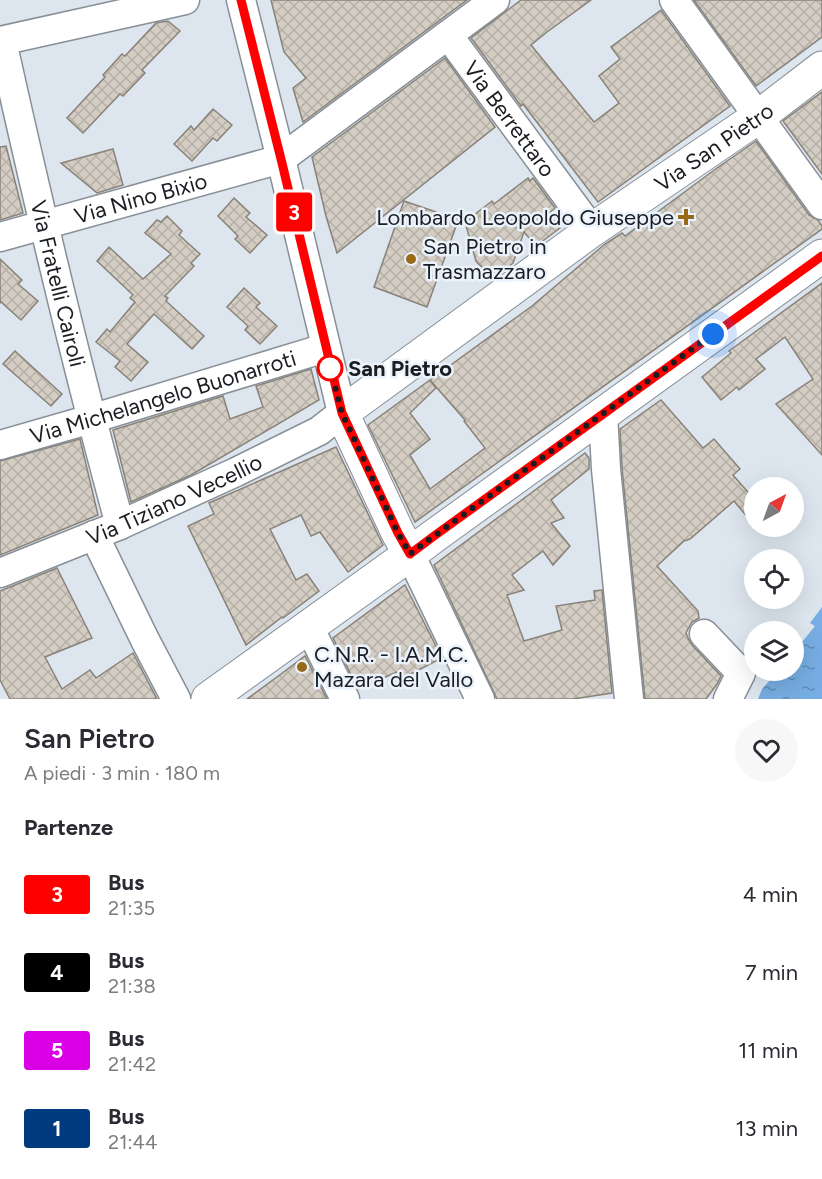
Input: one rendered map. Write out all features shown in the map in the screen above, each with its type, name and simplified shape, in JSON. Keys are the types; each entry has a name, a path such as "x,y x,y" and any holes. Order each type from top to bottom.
{"main road":[{"name":"Via San Pietro","path":"342,413 592,230 758,117 822,68"},
{"path":"208,699 822,256"},
{"path":"342,413 410,554"}],"street":[{"path":"1,41 185,0"},
{"path":"242,0 342,413"},
{"path":"281,159 495,0"},
{"path":"674,0 822,206"},
{"name":"Via Berrettaro","path":"448,35 592,230"},
{"name":"Via Fratelli Cairoli","path":"1,41 91,419 107,530 145,640 176,699"},
{"name":"Via Nino Bixio","path":"0,237 281,159"},
{"name":"Via Michelangelo Buonarroti","path":"0,445 325,348"},
{"name":"Via Tiziano Vecellio","path":"0,573 107,530 236,472 319,431 342,413"},
{"path":"603,413 606,469 629,699"},
{"path":"410,554 480,699"},
{"path":"309,627 345,699"},
{"path":"704,634 741,673 728,699"}],"water":[{"path":"822,607 822,699 758,699 762,689 769,681 804,681 804,640 815,626 810,623"}],"building":[{"path":"271,0 467,0 303,122 293,88 306,78 284,52"},
{"path":"521,0 591,0 531,45 594,122 619,103 599,76 620,59 611,47 661,10 730,106 598,202 523,104 521,106 471,38"},
{"path":"694,0 822,0 822,37 756,86"},
{"path":"168,21 180,31 142,70 145,73 123,96 120,94 83,133 67,118 105,77 103,75 122,54 125,56 156,23"},
{"path":"445,58 495,127 337,253 312,157"},
{"path":"822,92 822,174 783,121"},
{"path":"213,109 232,125 217,141 213,138 192,161 174,144 191,126 194,130"},
{"path":"756,141 809,215 818,220 822,226 822,229 415,522 368,425 430,380 532,306 605,244 622,233 625,236","holes":["430,380 465,420 485,448 430,489 410,455 430,439 410,413 436,388"]},
{"path":"6,146 23,213 0,220 0,147"},
{"path":"113,149 123,185 97,193 61,163"},
{"path":"528,178 530,181 533,178 555,208 548,214 560,228 536,246 524,232 513,263 501,273 488,274 476,261 465,222 492,201 494,204"},
{"path":"234,198 250,213 246,217 267,235 250,253 235,239 238,236 218,216"},
{"name":"San Pietro in Trasmazzaro","path":"404,201 459,218 427,307 374,287"},
{"path":"167,216 182,231 179,235 200,254 191,263 194,266 165,296 168,298 166,301 204,336 192,349 154,314 127,344 148,362 131,381 115,367 120,361 96,342 107,329 110,332 135,302 130,298 133,295 97,261 109,247 143,279 171,254 145,233 157,220 161,222"},
{"path":"0,259 22,280 18,284 38,301 21,320 0,303"},
{"path":"822,283 822,455 776,404 813,379 785,337 756,359 765,369 739,390 737,387 721,400 702,377 731,353 729,351"},
{"path":"244,288 260,303 256,307 277,326 260,344 245,330 248,326 227,307"},
{"path":"15,351 62,394 51,406 3,364"},
{"path":"311,369 319,400 191,475 131,502 113,430 223,396 230,419 263,407 256,386"},
{"path":"661,400 703,448 714,439 740,469 733,475 744,488 744,513 734,501 657,566 698,611 699,618 692,622 686,633 692,645 721,676 706,699 645,699 620,429"},
{"path":"80,439 98,515 0,555 0,461"},
{"path":"336,447 383,545 348,572 320,532 311,536 301,515 270,529 296,580 307,574 319,591 246,645 188,526 214,514 209,503"},
{"path":"585,453 589,458 589,469 551,500 564,518 551,523 570,546 553,565 543,551 512,575 524,590 507,595 524,641 562,630 556,606 595,600 594,591 602,590 612,693 573,699 497,699 434,565"},
{"path":"57,568 92,638 45,657 62,689 90,670 96,678 133,653 157,699 10,699 0,680 0,591"},
{"path":"405,585 442,658 401,679 397,672 358,689 333,638"},
{"name":"C.N.R. - I.A.M.C. Mazara del Vallo","path":"305,656 327,699 247,699 281,674"}],"bus line":[{"name":"3","path":"241,0 342,413 410,554 822,256"}],"place":[{"name":"Lombardo Leopoldo Giuseppe","path":"686,217"},
{"name":"San Pietro in Trasmazzaro","path":"411,259"},
{"name":"San Pietro","path":"330,368"},
{"name":"C.N.R. - I.A.M.C. Mazara del Vallo","path":"302,667"}],"route":[{"path":"330,368 342,413 410,554 713,334"}]}
